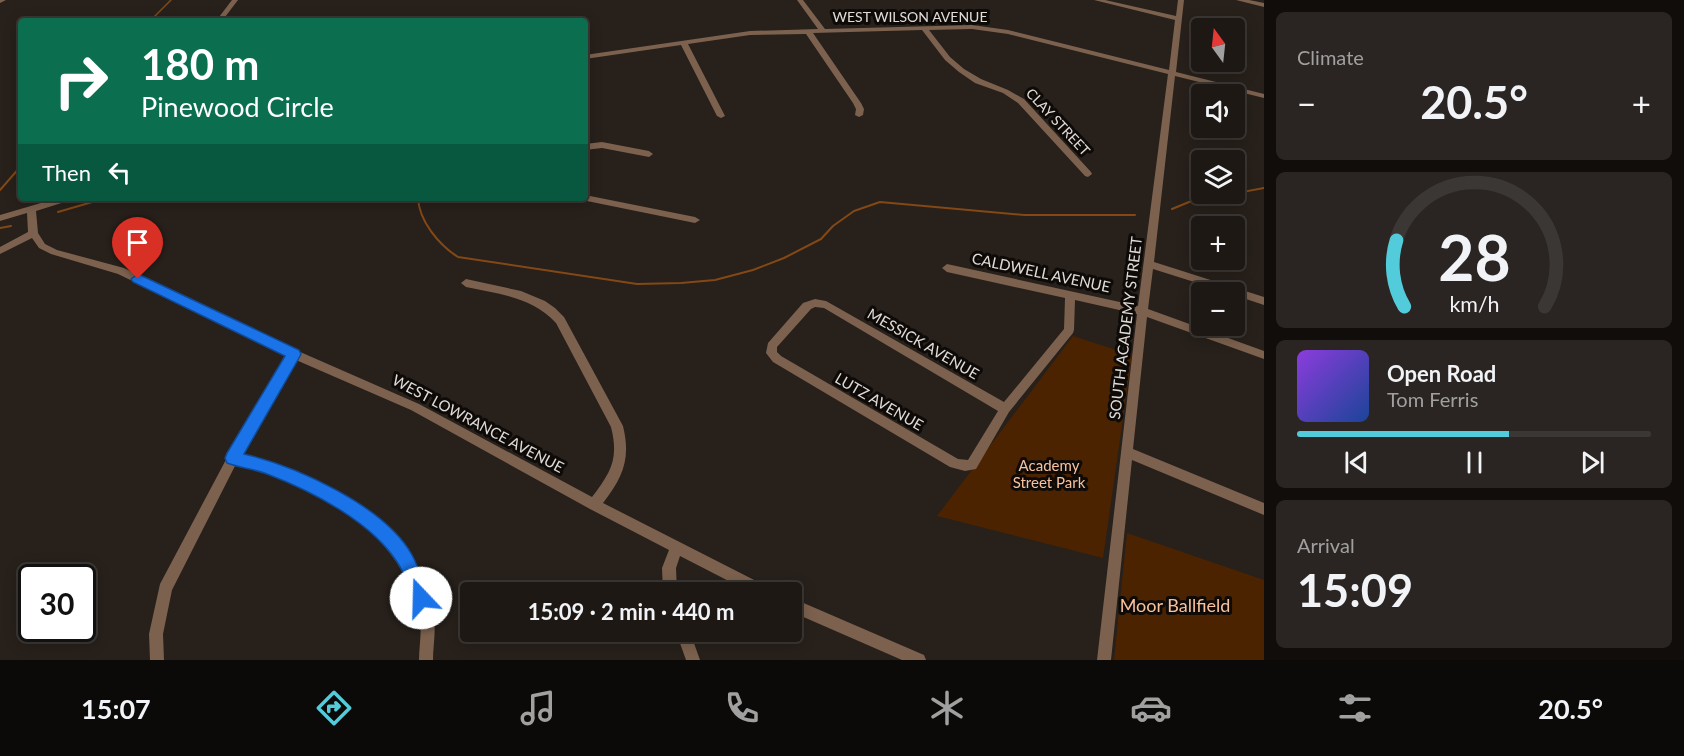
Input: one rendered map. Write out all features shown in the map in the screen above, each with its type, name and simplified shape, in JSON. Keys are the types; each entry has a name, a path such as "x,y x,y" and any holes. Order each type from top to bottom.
{"street":[{"path":"221,18 235,0"},
{"path":"800,0 823,31"},
{"path":"1097,0 1179,19"},
{"name":"SOUTH ACADEMY STREET","path":"1104,660 1126,452 1181,0"},
{"path":"1239,0 1264,5"},
{"name":"WEST WILSON AVENUE","path":"588,57 750,33 972,27 998,30 1264,96"},
{"name":"CLAY STREET","path":"924,28 958,69 980,82 1009,92 1021,100 1088,174"},
{"path":"808,32 857,103 860,109 859,116"},
{"path":"683,42 721,117"},
{"path":"588,147 602,145 648,154"},
{"path":"588,199 695,220"},
{"path":"0,218 58,201"},
{"path":"0,250 33,233 31,209"},
{"name":"WEST LOWRANCE AVENUE","path":"33,233 42,246 54,252 121,271 294,354 415,407 676,549 743,582"},
{"path":"1149,264 1264,301"},
{"name":"CALDWELL AVENUE","path":"947,268 1143,311 1264,355"},
{"path":"466,283 538,300 551,309 560,320 617,426 622,444 621,464 594,505"},
{"path":"1005,409 1069,330 1070,294"},
{"name":"MESSICK AVENUE","path":"777,359 771,353 772,346 807,306 815,303 826,305 1005,409"},
{"path":"156,660 156,634 165,589 233,458 294,354"},
{"name":"LUTZ AVENUE","path":"777,359 954,463 967,466 972,465 1005,409"},
{"path":"1126,452 1264,509"},
{"path":"233,458 265,466 299,479 358,512 384,533 405,560 417,584 425,611 429,642 426,660"},
{"path":"670,582 669,568 676,549"},
{"path":"802,609 919,660"},
{"path":"687,642 693,660"}],"green space":[{"name":"Academy Street Park","path":"1073,336 1132,355 1103,558 937,516"},
{"name":"Moor Ballfield","path":"1127,533 1264,580 1264,660 1114,660"}],"waterway":[{"path":"153,18 171,0"},
{"path":"0,190 18,169"},
{"path":"1172,209 1189,202 1264,188"},
{"path":"58,212 96,201"},
{"path":"418,201 422,215 431,232 458,257 637,284 715,280 753,270 784,258 821,239 833,226 854,211 880,202 1024,215 1135,215"},
{"path":"0,228 11,226"}],"route":[{"path":"138,279 294,354 233,458 265,466 299,479 358,512 384,533 405,560 421,598"}]}
